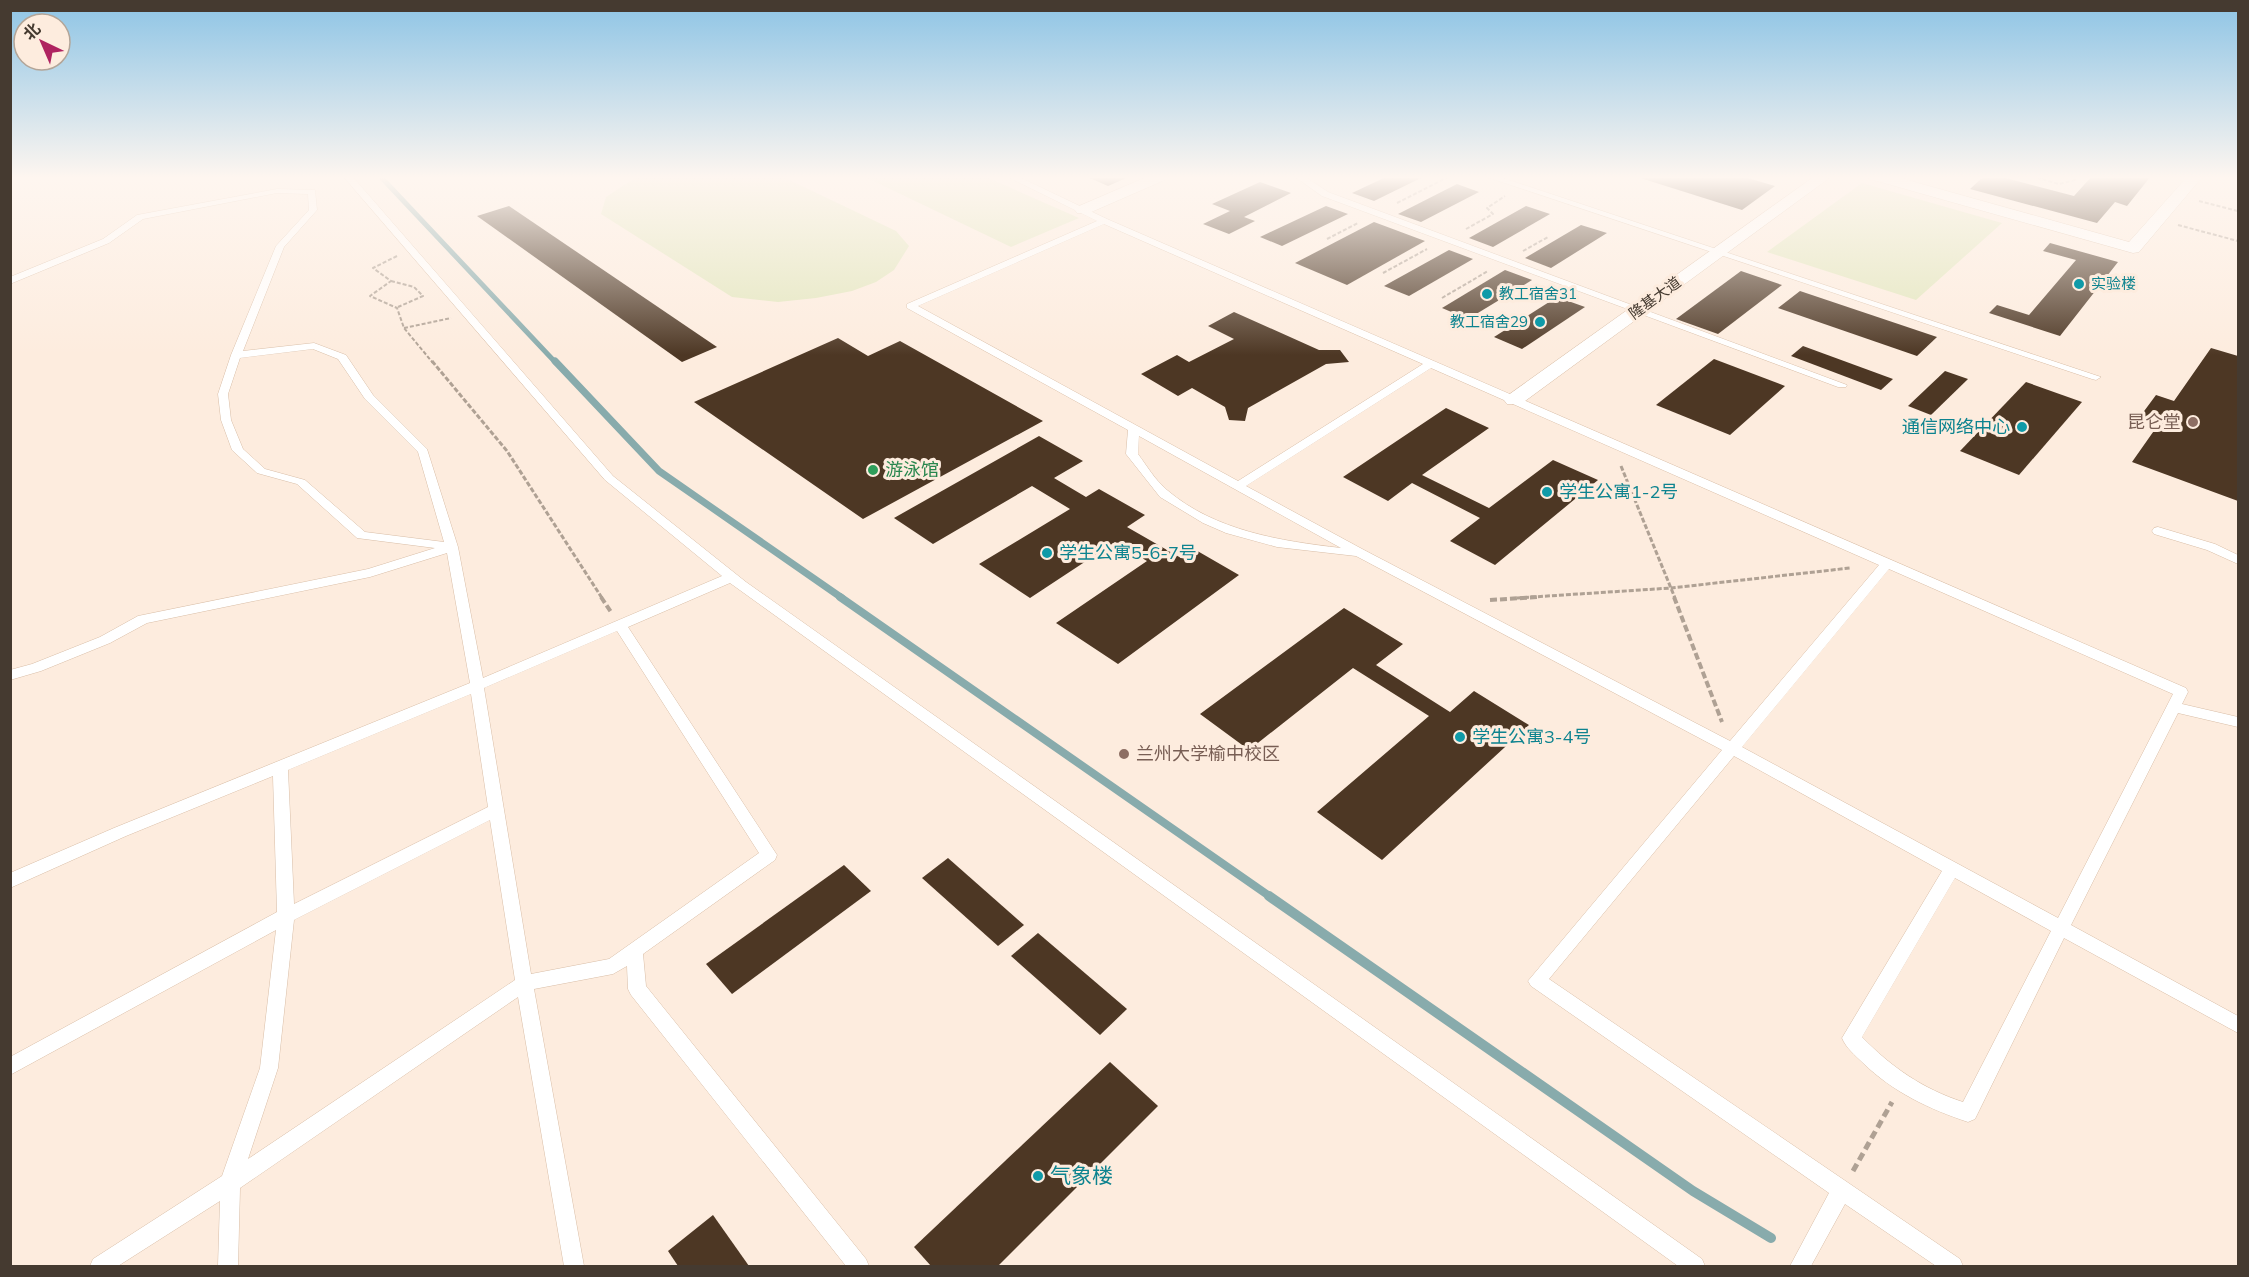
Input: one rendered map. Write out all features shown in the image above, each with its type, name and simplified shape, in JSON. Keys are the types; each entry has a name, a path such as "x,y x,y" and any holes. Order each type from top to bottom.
{"street":[{"name":"隆基大道","path":"1514,400 1743,236"},
{"path":"2089,236 2133,248 2144,236"}],"lane":[{"path":"10,281 106,241 114,236"},
{"path":"290,236 280,246 236,355 224,394 226,420 238,450 261,471 301,482 361,535 452,547"},
{"path":"399,236 609,478 732,577 1695,1266"},
{"path":"1073,236 910,306 1360,553 1731,748 2238,1025"},
{"path":"1135,236 2181,692 1968,1113 1934,1102 1902,1085 1873,1063 1851,1038 1953,868"},
{"path":"1436,236 1842,385"},
{"path":"1667,236 2096,377"},
{"path":"236,355 314,346 342,357 369,397 423,451 452,547 477,686 524,983 574,1266"},
{"path":"1238,486 1431,364"},
{"path":"1134,429 1132,454 1163,493 1213,525 1284,546 1360,553"},
{"path":"2158,531 2211,547 2238,560"},
{"path":"10,675 36,668 105,640 143,619 370,573 452,547"},
{"path":"1887,564 1537,981 1953,1266"},
{"path":"10,881 120,832 477,686 732,577"},
{"path":"100,1266 230,1183 524,983 613,966 769,855 620,625"},
{"path":"2174,707 2238,722"},
{"path":"228,1266 230,1183 269,1068 286,916 280,767"},
{"path":"10,1067 286,916 497,810"},
{"path":"634,951 637,988 859,1266"},
{"path":"1800,1266 1842,1189"}],"path":[{"path":"2218,236 2238,241"},
{"path":"397,308 423,296 414,287 391,280 373,268 390,258 413,252"},
{"path":"391,280 370,296 397,308 404,328 507,451 620,625"},
{"path":"404,328 467,315"},
{"path":"1611,443 1671,588 1731,748"},
{"path":"1454,603 1671,588 1887,564"},
{"path":"1842,1189 1902,1085"}],"green space":[{"path":"635,236 900,236 909,246 894,270 876,282 852,291 778,302 732,297"},
{"path":"987,236 1038,236 1011,247"},
{"path":"1790,236 1988,236 1916,300 1767,252"}],"building":[{"path":"505,236 553,236 717,347 682,362"},
{"path":"1263,236 1303,236 1282,246 1260,237"},
{"path":"1348,236 1410,236 1425,241 1347,285 1295,263"},
{"path":"1473,236 1513,236 1493,247 1469,238"},
{"path":"1563,236 1603,236 1551,268 1525,258"},
{"name":"实验楼","path":"2050,243 2118,262 2060,336 1989,313 1997,305 2029,315 2076,260 2043,251"},
{"path":"1449,250 1473,259 1409,296 1384,286"},
{"name":"教工宿舍31","path":"1505,270 1532,280 1468,319 1442,308"},
{"path":"1741,271 1782,285 1718,334 1676,319"},
{"path":"1800,291 1937,337 1917,356 1778,308"},
{"name":"教工宿舍29","path":"1557,297 1585,307 1522,349 1494,337"},
{"path":"1234,312 1319,350 1340,350 1349,362 1326,364 1248,408 1245,421 1229,420 1225,407 1192,388 1178,396 1141,374 1177,355 1189,362 1234,339 1208,326"},
{"name":"游泳馆","path":"838,338 868,356 900,341 1043,421 863,519 694,402"},
{"path":"1803,346 1893,379 1881,390 1791,356"},
{"name":"昆仑堂","path":"2211,348 2238,356 2238,501 2132,462 2158,425 2139,418 2156,395 2174,401"},
{"path":"1714,359 1785,386 1730,435 1656,405"},
{"path":"1945,371 1968,379 1931,415 1908,406"},
{"name":"通信网络中心","path":"2026,382 2082,402 2019,475 1960,451"},
{"name":"学生公寓1-2号","path":"1446,408 1489,428 1422,475 1489,508 1553,460 1598,480 1495,565 1450,541 1480,518 1412,483 1388,501 1343,477"},
{"name":"学生公寓5-6-7号","path":"1039,436 1083,461 1054,478 1086,497 1099,489 1145,515 1127,527 1181,558 1194,549 1239,575 1118,664 1056,623 1147,561 1115,542 1030,598 979,564 1070,509 1032,486 933,544 894,518"},
{"name":"学生公寓3-4号","path":"1344,608 1403,644 1376,665 1450,712 1474,691 1529,725 1382,860 1317,812 1429,716 1353,668 1249,750 1200,714"},
{"path":"948,858 1024,925 998,946 922,878"},
{"path":"844,865 871,891 732,994 706,964"},
{"path":"1038,933 1127,1009 1100,1035 1011,956"},
{"name":"气象楼","path":"1110,1062 1158,1106 998,1266 931,1266 914,1247"},
{"path":"713,1215 749,1266 678,1266 668,1251"}],"waterway":[{"path":"436,236 556,363"},
{"path":"555,361 659,471 842,598"},
{"path":"840,597 1272,898"},
{"path":"1269,896 1693,1191 1771,1238"}],"place":[{"name":"实验楼","path":"2079,284"},
{"name":"教工宿舍31","path":"1487,294"},
{"name":"教工宿舍29","path":"1540,322"},
{"name":"昆仑堂","path":"2193,422"},
{"name":"通信网络中心","path":"2022,427"},
{"name":"游泳馆","path":"873,470"},
{"name":"学生公寓1-2号","path":"1547,492"},
{"name":"学生公寓5-6-7号","path":"1047,553"},
{"name":"学生公寓3-4号","path":"1460,737"},
{"name":"兰州大学榆中校区","path":"1124,754"},
{"name":"气象楼","path":"1038,1176"}]}
